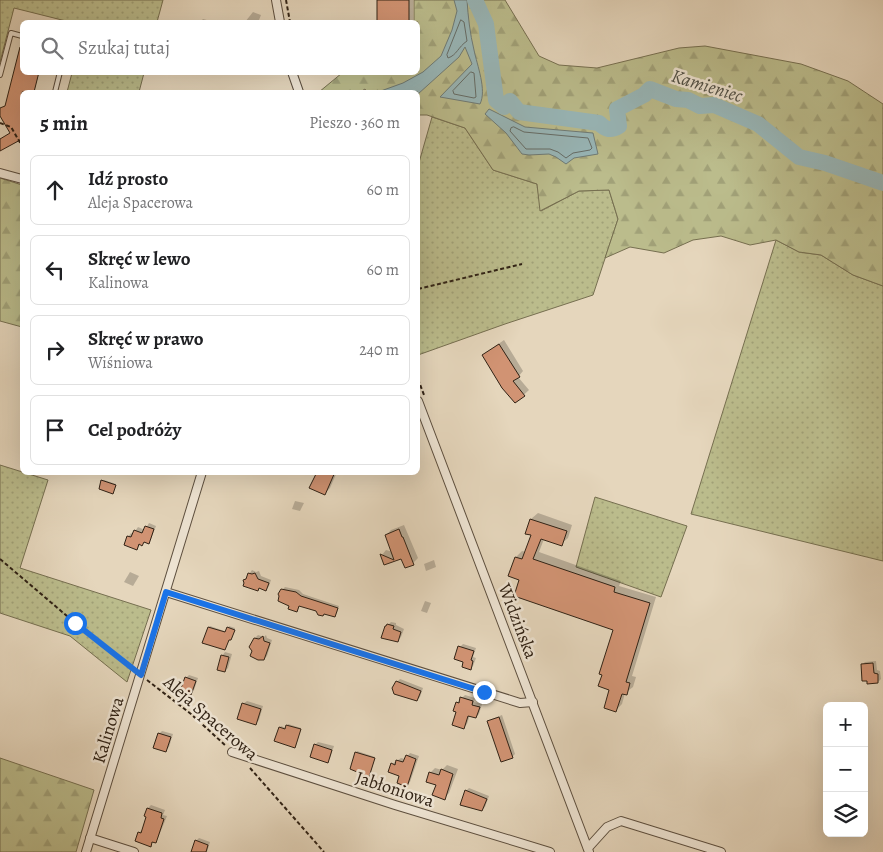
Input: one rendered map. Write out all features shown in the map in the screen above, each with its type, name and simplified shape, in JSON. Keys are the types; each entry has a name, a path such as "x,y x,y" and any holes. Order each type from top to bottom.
{"street":[{"path":"276,0 280,20"},
{"path":"293,75 298,90"},
{"path":"0,173 20,178"},
{"name":"Widzińska","path":"420,406 589,850"},
{"name":"Kalinowa","path":"86,852 201,475"},
{"path":"166,592 520,703 533,702"},
{"name":"Jabłoniowa","path":"232,752 395,805 550,852"},
{"path":"589,850 607,828 620,821 721,852"},
{"path":"90,838 134,852"}],"lane":[{"path":"0,76 11,33 20,35"},
{"path":"56,90 59,75"}],"path":[{"path":"286,0 290,20"},
{"path":"0,123 11,127 20,143"},
{"path":"420,289 522,264"},
{"name":"Aleja Spacerowa","path":"0,559 101,646 191,714 232,752"},
{"name":"Aleja Spacerowa","path":"245,763 257,774 324,852"}],"green space":[{"path":"0,0 163,0 158,20 62,20 14,8 0,62"},
{"path":"414,0 505,0 539,56 559,65 597,68 679,48 705,46 801,64 848,81 883,104 883,286 853,275 821,255 799,252 776,240 750,245 721,236 693,240 664,253 630,247 605,258 618,219 609,190 579,191 540,211 537,184 493,170 465,128 427,115 420,115 420,90 321,90 340,75 420,75 420,20 414,20"},
{"path":"71,75 143,75 140,90 68,90"},
{"path":"432,117 465,128 493,170 537,184 541,211 579,191 609,190 618,219 593,295 420,354 420,159"},
{"path":"0,178 20,184 20,326 0,321"},
{"path":"776,240 799,252 821,255 853,275 883,286 883,561 691,514"},
{"path":"0,465 20,471 20,475 32,475 48,480 20,568 151,610 127,682 70,636 0,613"},
{"path":"595,497 687,526 661,597 576,567"},
{"path":"0,758 94,790 76,852 0,852"}],"water":[{"path":"454,0 467,0 471,38 482,85 480,104 440,97 472,64 465,47 459,57 420,92 420,90 384,90 420,75 441,56 452,30 457,11"},
{"path":"489,109 525,127 593,133 598,154 574,158 566,164 549,154 522,154 506,133 485,114"}],"building":[{"path":"377,0 409,0 409,20 377,20"},
{"path":"20,47 20,75 38,75 34,90 20,90 20,140 0,151 0,139 10,133 0,116 0,108 5,106"},
{"path":"499,344 520,377 513,381 525,396 515,403 502,388 482,355"},
{"path":"316,475 334,475 325,495 309,488"},
{"path":"101,480 116,485 113,494 99,489"},
{"path":"530,519 567,531 562,546 541,539 533,559 615,587 614,592 650,603 626,682 630,683 627,695 622,694 616,712 604,708 609,690 598,686 602,675 599,674 613,630 514,596 519,580 508,576 515,557 522,559 531,535 525,534"},
{"path":"145,526 154,529 149,544 144,542 142,546 139,544 137,550 124,545 127,536 131,537 134,530 142,533"},
{"path":"399,529 414,565 405,568 401,559 384,565 380,554 394,560 385,535"},
{"path":"248,573 255,573 258,579 269,583 266,591 259,588 258,591 243,586 243,580 246,579"},
{"path":"281,589 296,592 301,596 338,608 335,617 324,614 323,616 318,615 316,611 299,606 297,612 288,609 289,606 278,601 278,594"},
{"path":"387,624 394,626 393,629 401,632 398,642 381,638"},
{"path":"208,627 225,632 227,627 235,630 225,650 202,643"},
{"path":"263,636 264,641 270,643 264,660 258,660 250,656 252,651 249,647 254,638 259,639"},
{"path":"458,646 474,651 471,660 473,661 471,670 462,667 463,662 454,659"},
{"path":"221,655 229,657 225,672 217,670"},
{"path":"873,663 874,673 878,674 878,683 867,684 867,681 862,681 861,664"},
{"path":"185,677 196,681 191,695 180,691"},
{"path":"396,681 421,691 417,701 394,694 392,688"},
{"path":"460,697 473,701 472,705 480,707 476,718 468,716 464,729 452,725 456,712 453,711 456,702 459,703"},
{"path":"242,703 261,709 256,725 237,719"},
{"path":"499,717 513,758 501,762 487,721"},
{"path":"286,725 301,729 295,748 274,741 279,727 285,729"},
{"path":"158,733 171,737 166,752 153,748"},
{"path":"314,744 332,750 328,763 310,757"},
{"path":"355,752 375,758 369,777 350,769"},
{"path":"406,755 416,759 407,787 397,783 399,776 388,772 391,763 395,765 396,760 403,762"},
{"path":"441,769 453,774 445,800 432,795 436,785 426,782 429,772 439,775"},
{"path":"465,790 487,799 482,811 460,805"},
{"path":"147,808 162,813 161,818 164,819 156,843 152,842 151,847 135,841 138,832 141,833"},
{"path":"195,840 208,845 206,852 191,852"}],"waterway":[{"name":"Kamieniec","path":"475,0 486,24 496,100 504,107 510,101 519,112 599,123 606,128 613,129 619,126 617,109 644,95 650,89 676,99 688,100 700,106 714,105 758,124 799,157 825,163 883,183"}],"route":[{"path":"75,623 101,646 141,675 166,592 484,692"}]}
